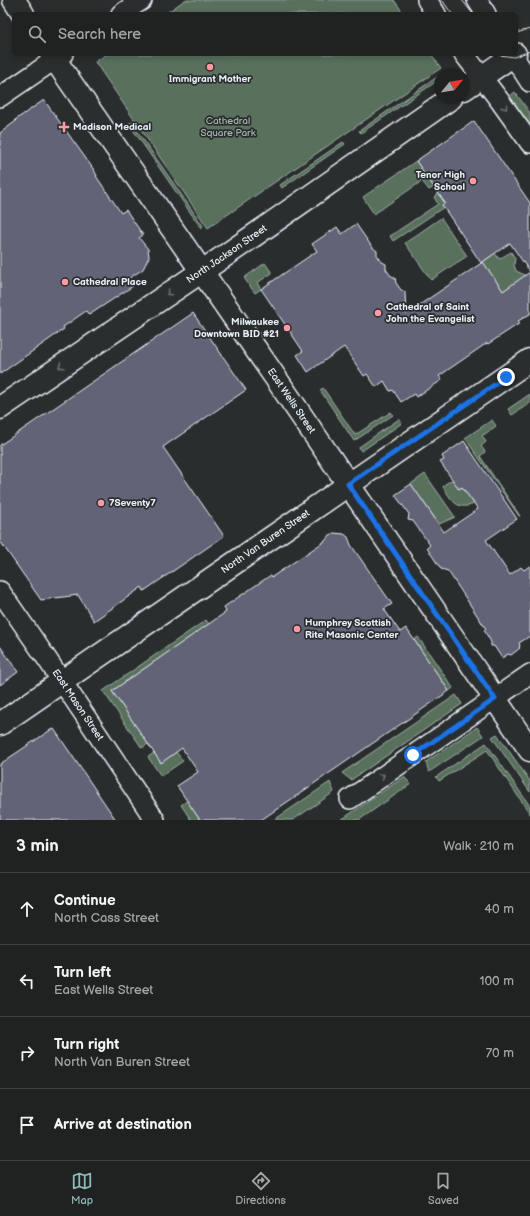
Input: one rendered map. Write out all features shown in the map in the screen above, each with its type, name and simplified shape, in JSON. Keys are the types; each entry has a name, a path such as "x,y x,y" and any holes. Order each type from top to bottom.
{"main road":[{"path":"14,0 23,12"},
{"name":"East Wells Street","path":"56,56 201,271 530,750"},
{"path":"470,85 511,56"},
{"name":"North Jackson Street","path":"0,408 442,104"},
{"name":"North Van Buren Street","path":"0,724 530,360"}],"street":[{"path":"124,12 142,0"},
{"path":"427,0 435,12"},
{"path":"477,0 485,12"},
{"path":"518,54 530,82"},
{"path":"0,97 56,56"},
{"path":"466,56 482,76 530,143"},
{"name":"East Mason Street","path":"0,591 155,820"},
{"path":"350,798 530,674"}],"green space":[{"path":"185,0 394,0 403,12 168,12"},
{"name":"Cathedral Square Park","path":"104,56 432,56 441,68 434,68 434,73 208,228 95,62"},
{"path":"434,79 434,83 361,133 359,131"},
{"path":"515,92 530,113 530,127 509,97"},
{"path":"131,122 203,226 201,228 129,124"},
{"path":"343,142 345,144 282,188 280,185"},
{"path":"416,161 434,187 429,190 422,181 374,214 363,197"},
{"path":"438,194 445,203 444,207 393,241 390,236 438,204 434,197"},
{"path":"441,218 467,256 431,280 405,243"},
{"path":"511,252 515,258 514,265 516,271 527,276 503,291 483,262 495,253 499,259"},
{"path":"265,263 272,273 257,283 261,289 255,293 244,278"},
{"path":"323,388 355,435 391,412 393,415 354,441 320,390"},
{"path":"530,394 530,403 512,415 508,409"},
{"path":"399,419 402,423 361,451 359,447"},
{"path":"492,420 496,426 482,436 486,442 481,446 485,452 480,456 520,516 465,438"},
{"path":"425,474 455,517 439,524 411,484"},
{"path":"456,478 457,479 454,482 458,489 462,487 474,504 468,506 459,505 449,496 443,487 445,484"},
{"path":"206,620 209,624 112,691 148,744 142,748 103,691"},
{"path":"418,637 453,688 449,691 414,640"},
{"path":"456,695 462,704 351,780 342,773"},
{"path":"477,727 483,736 429,772 426,762"},
{"path":"497,734 530,781 530,792 492,737"},
{"path":"486,743 530,806 530,814 487,750 439,781 436,777"},
{"path":"176,752 183,761 161,776 148,757 154,753 161,763"},
{"path":"404,777 411,784 359,820 341,820"},
{"path":"330,782 334,792 293,820 274,820"},
{"path":"187,801 200,820 191,820 181,805"}],"building":[{"name":"Cathedral Place","path":"44,100 94,170 96,176 121,213 126,210 143,235 139,238 148,249 149,257 143,269 128,279 133,286 89,315 86,311 63,327 64,329 0,374 0,133 16,121 15,120"},
{"name":"Tenor High School","path":"474,121 530,203 530,272 510,243 481,263 442,205 445,203 416,161"},
{"path":"356,224 372,247 377,251 377,255 382,262 386,264 386,269 390,275 395,278 396,283 401,290 405,292 406,314 483,262 503,291 530,272 530,314 518,321 520,323 488,344 487,343 439,376 442,380 416,397 414,394 401,402 393,390 390,391 384,381 376,387 367,374 364,376 344,347 308,372 297,355 303,351 261,289 317,251 312,244 337,227 342,234"},
{"name":"7Seventy7","path":"193,313 246,390 163,447 224,536 144,591 142,587 94,621 78,595 41,600 0,541 0,445"},
{"path":"464,441 517,519 486,540 510,575 521,567 524,570 530,566 530,636 519,643 520,648 515,652 502,658 494,646 491,646 491,642 484,630 486,629 448,571 441,569 427,548 430,545 413,521 408,520 409,514 395,495 411,484 444,532 478,509 462,487 459,489 440,462 444,460 442,456"},
{"path":"334,533 344,534 348,537 351,545 392,604 384,609 400,632 406,628 449,691 261,820 200,820 177,786 198,772 182,748 161,763 112,691 226,612 224,607 271,575 272,577 325,541"},
{"path":"0,646 18,672 0,685"},
{"path":"54,729 116,820 0,820 0,764"}],"tram line":[{"path":"442,0 451,12"},
{"path":"462,0 471,12"},
{"path":"518,32 530,29"},
{"path":"518,56 530,51"},
{"path":"507,56 517,56"}],"place":[{"name":"Immigrant Mother","path":"210,67"},
{"name":"Madison Medical","path":"64,127"},
{"name":"Tenor High School","path":"473,181"},
{"name":"Cathedral Place","path":"65,282"},
{"name":"Cathedral of Saint John the Evangelist","path":"378,313"},
{"name":"Milwaukee Downtown BID #21","path":"287,328"},
{"name":"7Seventy7","path":"101,503"},
{"name":"Humphrey Scottish Rite Masonic Center","path":"297,629"}],"route":[{"path":"413,755 495,699 348,484 506,377"}]}
